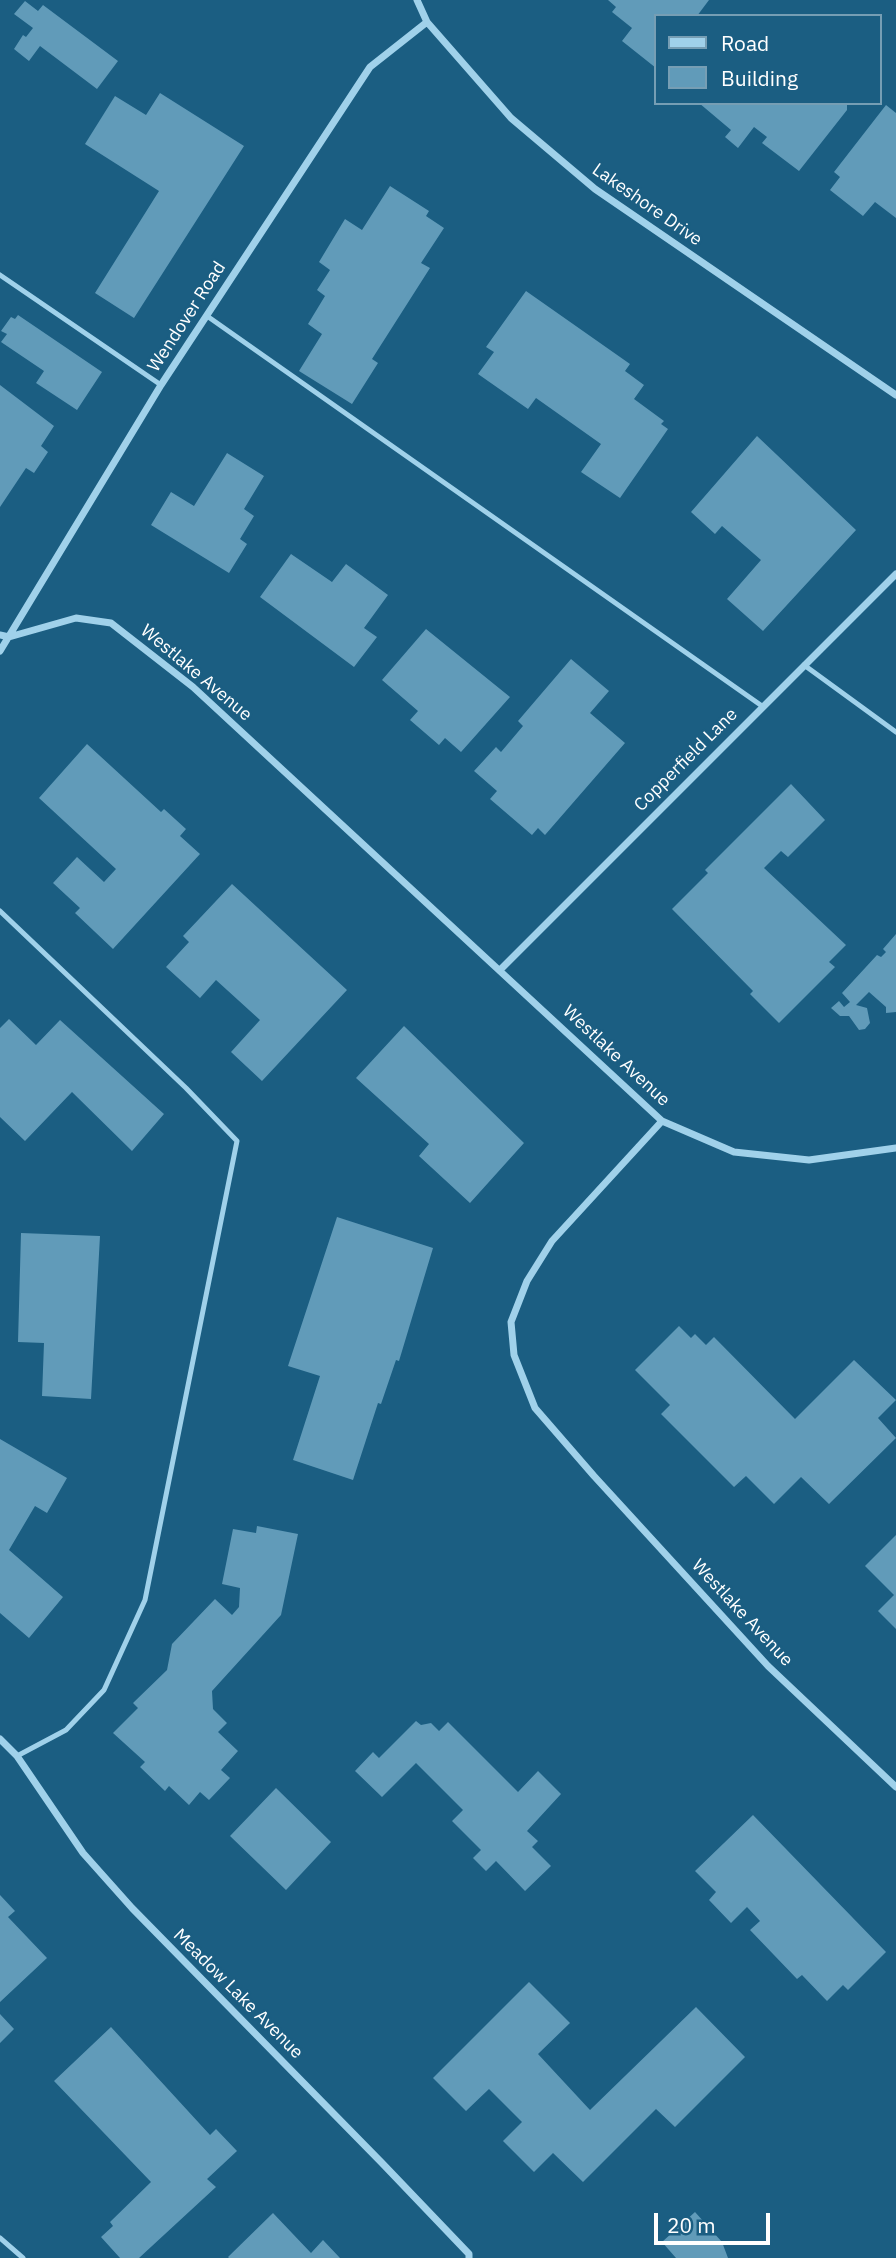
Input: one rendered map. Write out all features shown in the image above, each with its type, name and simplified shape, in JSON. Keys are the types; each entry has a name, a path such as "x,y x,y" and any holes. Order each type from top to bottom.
{"street":[{"name":"Lakeshore Drive","path":"417,0 427,22 511,118 595,190 896,396"},
{"name":"Wendover Road","path":"0,651 161,385 370,67 427,22"},
{"name":"Copperfield Lane","path":"500,970 896,574"},
{"name":"Westlake Avenue","path":"0,635 9,637 76,618 111,623 193,687 662,1121 552,1241 527,1281 511,1322 514,1355 535,1408 594,1476 768,1666 896,1787"},
{"path":"662,1121 734,1152 809,1160 896,1148"},
{"name":"Meadow Lake Avenue","path":"0,1739 17,1756 83,1853 132,1908 382,2162 469,2254 469,2258"}],"lane":[{"path":"0,275 161,385"},
{"path":"207,316 762,706"},
{"path":"804,665 896,732"},
{"path":"0,911 187,1088 237,1141 145,1600 104,1690 66,1730 17,1756"},
{"path":"0,2238 23,2258"}],"building":[{"path":"608,0 709,0 698,14 654,14 654,66 622,41 632,28 612,12 616,7"},
{"path":"25,1 38,11 43,5 118,61 97,89 40,46 29,61 14,49 23,35 26,37 33,28 14,14"},
{"path":"160,93 244,146 134,318 95,293 159,191 85,144 115,96 146,115"},
{"path":"701,105 847,105 847,110 799,171 762,143 767,137 754,127 738,148 725,137 731,130"},
{"path":"886,105 896,113 896,218 875,202 863,216 830,190 840,177 834,172"},
{"path":"390,186 429,211 426,216 444,228 421,263 430,268 372,359 378,363 352,404 299,371 322,334 308,324 325,296 317,290 330,270 319,262 345,219 362,230"},
{"path":"526,291 630,364 625,371 644,385 634,399 664,421 661,424 668,429 620,498 581,472 601,444 536,398 528,409 478,374 494,352 486,347"},
{"path":"18,315 102,372 77,410 36,383 44,371 1,342 7,334 1,331 11,317 15,319"},
{"path":"0,385 54,426 41,446 48,452 34,473 26,468 0,507"},
{"path":"757,436 856,530 763,631 727,599 761,560 722,526 715,534 691,512"},
{"path":"227,453 264,476 244,509 254,516 240,539 247,544 229,573 151,525 171,492 194,506"},
{"path":"291,554 332,582 346,564 388,595 364,628 377,637 354,667 260,597"},
{"path":"426,629 510,697 461,752 445,738 439,745 410,720 418,711 382,680"},
{"path":"571,659 609,691 590,713 625,743 545,835 538,828 532,835 490,799 497,791 474,771 496,747 501,752 523,726 518,721"},
{"path":"87,744 161,812 164,809 186,829 180,836 200,854 113,949 75,913 80,908 53,883 77,857 104,882 116,869 39,798"},
{"path":"791,784 825,820 788,857 781,851 764,868 846,945 829,962 835,967 779,1023 750,994 753,991 672,909 708,873 705,870"},
{"path":"232,884 347,990 262,1081 231,1052 260,1020 216,980 200,998 166,967 189,942 183,936"},
{"path":"896,934 896,1012 886,1013 886,1007 869,992 856,1005 867,1008 870,1023 865,1029 859,1030 849,1016 840,1016 831,1008 839,1001 844,1007 850,1002 842,993 877,955 881,957 886,952 883,949"},
{"path":"9,1019 36,1045 60,1020 164,1114 132,1151 72,1092 25,1141 0,1117 0,1028"},
{"path":"404,1026 524,1143 470,1203 419,1156 429,1144 356,1078"},
{"path":"337,1217 433,1248 399,1361 396,1360 381,1404 378,1403 353,1480 293,1460 320,1376 288,1366"},
{"path":"21,1233 100,1236 91,1399 42,1396 44,1343 18,1342"},
{"path":"679,1326 691,1338 695,1334 706,1345 714,1337 795,1419 854,1360 896,1400 878,1418 896,1438 829,1504 801,1477 774,1504 746,1476 734,1487 661,1414 670,1405 635,1370"},
{"path":"0,1439 67,1478 47,1513 35,1506 9,1550 63,1597 29,1638 0,1613"},
{"path":"257,1526 298,1534 281,1615 212,1691 213,1709 227,1723 218,1732 238,1751 221,1770 230,1778 209,1800 200,1792 189,1805 169,1786 165,1791 140,1767 145,1762 113,1733 138,1708 133,1703 167,1670 172,1644 215,1599 232,1615 239,1607 240,1588 222,1584 233,1529 256,1533"},
{"path":"896,1535 896,1629 878,1611 894,1595 865,1566"},
{"path":"416,1721 421,1725 431,1723 439,1731 448,1722 518,1792 538,1771 561,1794 527,1831 538,1841 532,1847 551,1866 525,1891 496,1861 486,1871 473,1858 481,1850 452,1821 463,1810 416,1763 382,1797 355,1771 373,1752 379,1758"},
{"path":"276,1788 331,1842 286,1890 230,1836"},
{"path":"753,1815 886,1952 848,1990 843,1985 827,2001 802,1975 797,1979 750,1930 760,1921 747,1907 731,1923 709,1900 716,1892 695,1871"},
{"path":"0,1895 15,1911 8,1917 47,1958 0,2002"},
{"path":"529,1982 570,2023 538,2054 590,2110 696,2007 745,2057 675,2127 656,2109 583,2182 553,2153 534,2172 503,2141 522,2122 489,2089 466,2111 433,2078"},
{"path":"0,2014 14,2029 0,2043"},
{"path":"111,2027 210,2135 216,2129 237,2151 207,2179 216,2187 139,2258 120,2258 101,2237 113,2226 110,2222 151,2182 54,2081"},
{"path":"695,2212 722,2242 728,2258 676,2258 662,2242"},
{"path":"273,2213 311,2253 323,2240 340,2258 228,2257"}]}
